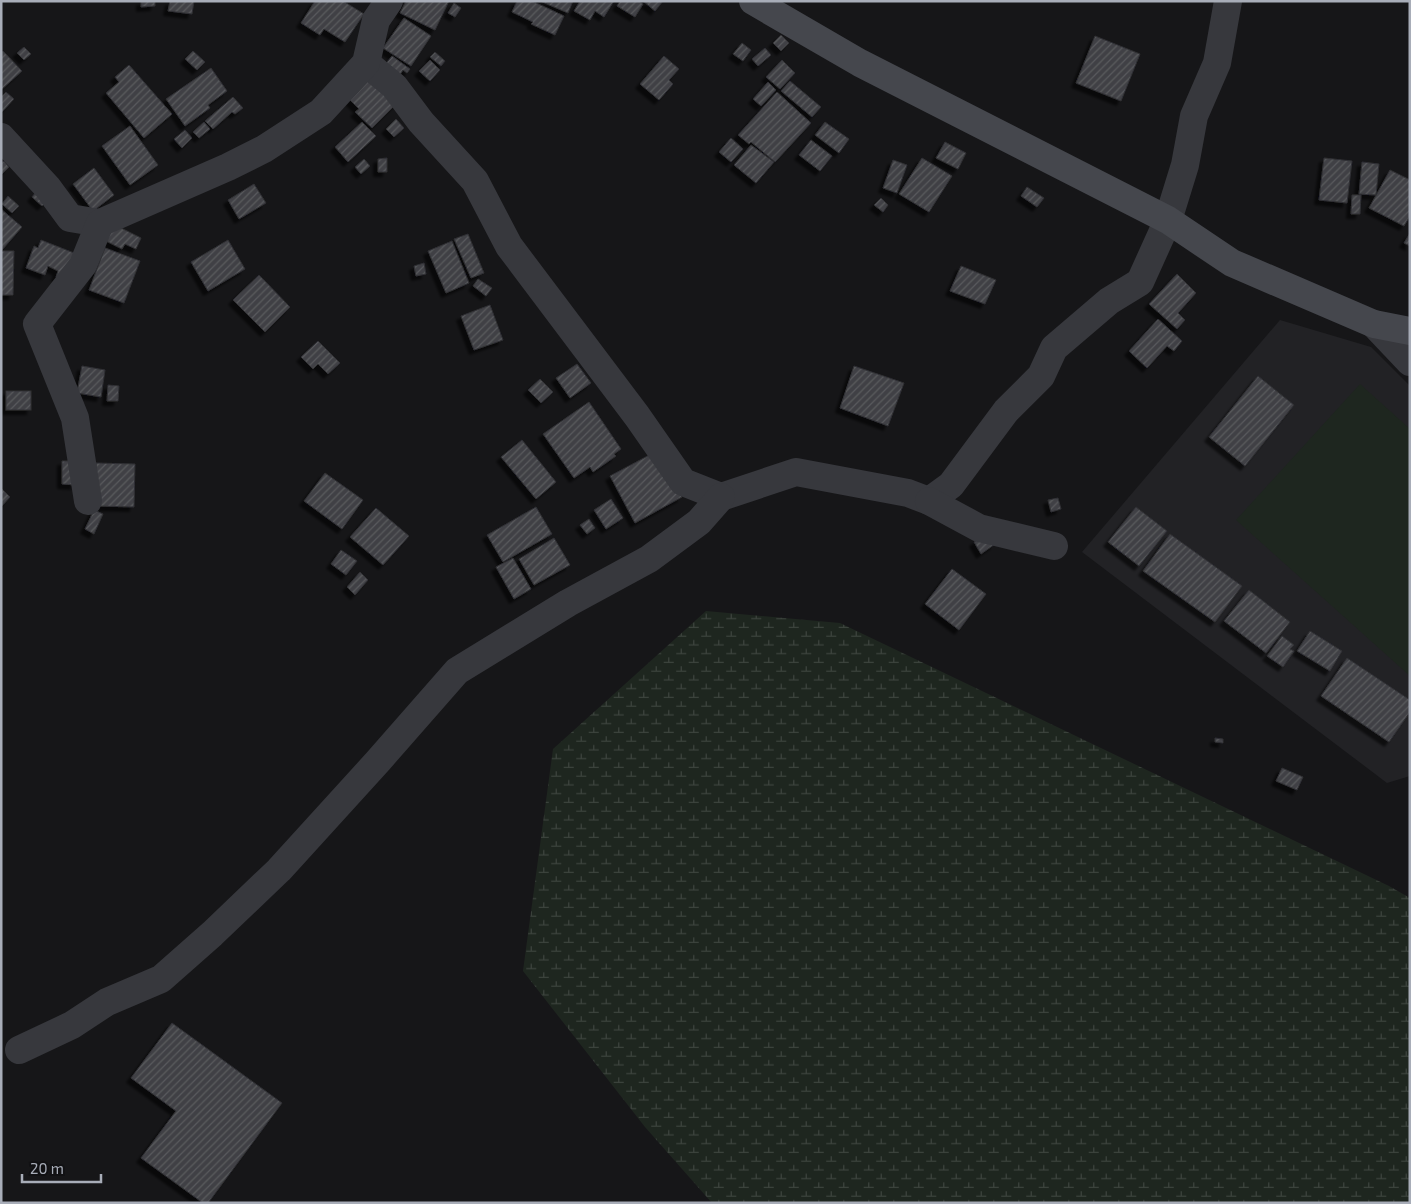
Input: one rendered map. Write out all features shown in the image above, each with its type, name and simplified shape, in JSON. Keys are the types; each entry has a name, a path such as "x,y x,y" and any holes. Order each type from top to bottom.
{"main road":[{"path":"753,1 860,63 1168,220 1232,263 1374,324 1410,331"}],"street":[{"path":"1,137 48,188 70,218 100,223 264,149 321,112 366,62 376,20 389,1"},
{"path":"929,501 951,485 1006,411 1041,376 1054,348 1109,300 1140,282 1168,220 1185,165 1194,116 1217,63 1228,1"},
{"path":"366,62 394,86 421,122 475,181 508,246 625,401 683,482 721,497"},
{"path":"88,501 75,418 37,324 83,265 100,223"},
{"path":"1374,324 1410,362"},
{"path":"19,1050 72,1025 107,1002 161,978 212,934 279,870 380,760 457,671 568,603 649,559 699,522 721,497 796,472 908,492 979,528 1054,546"}],"shaded area":[{"path":"1280,320 1371,347 1410,386 1410,776 1387,783 1082,552"}],"green space":[{"path":"1360,384 1410,429 1410,676 1236,520"},
{"path":"706,611 840,623 1389,886 1410,898 1410,1203 712,1203 645,1127 523,971 553,749"}],"building":[{"path":"141,1 155,1 155,6 141,7"},
{"path":"170,1 194,1 192,14 168,11"},
{"path":"315,1 343,1 364,14 345,42 324,29 320,35 301,23"},
{"path":"406,1 449,1 435,30 400,13"},
{"path":"517,1 532,1 564,16 555,35 531,24 533,22 512,12"},
{"path":"540,1 573,1 568,13"},
{"path":"580,1 614,1 604,17 595,11 590,20 574,11"},
{"path":"620,1 639,1 643,4 635,17 617,6"},
{"path":"643,1 663,1 655,11"},
{"path":"454,3 461,8 455,17 448,13"},
{"path":"404,18 431,36 411,66 383,48"},
{"path":"781,35 789,43 781,51 773,43"},
{"path":"1095,36 1140,54 1121,101 1076,83"},
{"path":"742,43 751,50 743,61 733,54"},
{"path":"24,47 31,54 24,60 17,53"},
{"path":"765,48 771,55 758,66 752,59"},
{"path":"3,51 22,71 1,90 1,53"},
{"path":"193,51 205,62 197,70 185,59"},
{"path":"435,52 445,61 441,66 430,57"},
{"path":"392,56 410,69 407,73 403,70 399,76 384,66"},
{"path":"664,56 679,69 669,80 673,84 659,100 640,84"},
{"path":"430,60 440,70 430,81 419,71"},
{"path":"782,60 795,73 780,89 766,77"},
{"path":"129,65 172,114 144,138 106,93 119,82 115,77"},
{"path":"211,68 227,91 208,105 210,108 185,126 166,99"},
{"path":"372,77 398,102 372,128 355,112 359,109 350,100"},
{"path":"790,81 821,107 812,117 781,91"},
{"path":"768,82 776,90 761,106 753,99"},
{"path":"6,92 14,99 1,113 1,97"},
{"path":"777,92 811,123 775,162 751,142 749,144 738,135"},
{"path":"233,97 243,108 235,114 232,112 213,129 205,121"},
{"path":"396,119 404,128 394,137 386,129"},
{"path":"204,122 210,129 199,138 193,132"},
{"path":"362,122 376,136 348,162 335,147"},
{"path":"825,122 849,139 839,153 815,135"},
{"path":"130,126 158,165 130,185 102,146"},
{"path":"185,130 192,138 182,148 174,139"},
{"path":"731,138 743,149 731,162 719,152"},
{"path":"811,140 832,156 820,171 799,155"},
{"path":"945,142 966,153 958,169 936,158"},
{"path":"751,145 774,162 756,183 734,165"},
{"path":"387,158 387,172 378,172 378,159"},
{"path":"922,158 952,176 929,212 899,194"},
{"path":"1324,158 1352,161 1347,203 1319,200"},
{"path":"364,159 370,166 361,174 355,167"},
{"path":"893,160 907,165 897,193 883,188"},
{"path":"4,161 9,167 1,175 1,163"},
{"path":"1362,162 1379,164 1376,195 1359,194"},
{"path":"94,168 114,195 93,211 73,184"},
{"path":"1390,170 1410,180 1410,216 1404,226 1369,208"},
{"path":"254,184 266,203 239,219 228,200"},
{"path":"1027,187 1044,198 1037,207 1021,196"},
{"path":"36,192 47,201 42,206 32,197"},
{"path":"1352,195 1361,195 1360,214 1351,214"},
{"path":"8,196 19,206 12,213 2,204"},
{"path":"881,198 888,205 883,212 874,205"},
{"path":"1,209 22,227 2,250 1,250"},
{"path":"115,225 141,238 136,249 125,244 122,249 106,241"},
{"path":"1410,233 1410,246 1404,243"},
{"path":"468,234 484,273 471,278 454,239"},
{"path":"41,240 74,253 63,280 56,277 58,271 48,266 45,275 26,268 34,246 38,248"},
{"path":"228,240 245,269 208,291 191,262"},
{"path":"452,241 469,283 446,293 428,251"},
{"path":"105,248 140,261 124,303 89,290"},
{"path":"1,251 14,251 13,295 1,295"},
{"path":"424,263 426,274 416,276 414,266"},
{"path":"961,266 996,280 985,304 950,291"},
{"path":"1177,274 1196,293 1178,313 1185,320 1177,329 1149,304"},
{"path":"259,275 290,307 265,332 233,300"},
{"path":"478,279 492,288 486,296 473,286"},
{"path":"490,305 503,340 474,350 461,316"},
{"path":"1158,319 1182,341 1174,351 1167,346 1147,368 1129,351"},
{"path":"318,341 340,363 328,374 318,364 313,369 301,357"},
{"path":"577,364 591,383 570,398 556,378"},
{"path":"82,366 105,370 101,397 77,393"},
{"path":"854,366 904,383 888,426 840,408"},
{"path":"1258,376 1294,405 1245,466 1209,437"},
{"path":"540,379 553,392 541,403 528,390"},
{"path":"108,385 119,386 118,401 107,401"},
{"path":"6,391 31,391 31,410 6,410"},
{"path":"589,402 621,449 614,454 616,456 593,472 590,467 574,478 543,434"},
{"path":"522,440 556,482 536,499 501,457"},
{"path":"657,451 682,497 635,523 610,476"},
{"path":"62,461 75,461 75,485 62,484"},
{"path":"96,463 135,464 134,507 96,506"},
{"path":"325,473 363,500 342,529 304,501"},
{"path":"1,488 10,497 1,507"},
{"path":"1058,498 1061,509 1051,512 1048,500"},
{"path":"611,499 623,518 606,529 594,510"},
{"path":"536,507 552,534 503,562 487,535"},
{"path":"1136,507 1167,531 1139,566 1108,542"},
{"path":"376,508 409,536 383,565 350,537"},
{"path":"94,510 103,514 94,534 85,529"},
{"path":"589,519 595,528 587,534 580,525"},
{"path":"988,533 995,544 981,554 974,542"},
{"path":"1170,534 1242,586 1215,622 1143,571"},
{"path":"554,538 570,565 534,585 519,559"},
{"path":"341,550 357,561 346,575 331,564"},
{"path":"513,558 531,589 514,599 496,567"},
{"path":"952,569 986,594 959,630 925,604"},
{"path":"360,572 368,580 355,595 347,587"},
{"path":"1249,590 1290,622 1266,653 1224,621"},
{"path":"1310,631 1342,651 1330,671 1297,651"},
{"path":"1282,636 1294,645 1290,649 1294,651 1283,667 1267,656"},
{"path":"1347,658 1410,700 1410,712 1389,742 1321,696"},
{"path":"1215,738 1223,739 1223,743 1215,742"},
{"path":"1282,768 1303,777 1297,790 1276,781"},
{"path":"172,1023 282,1103 208,1203 203,1203 141,1158 176,1111 131,1078"}]}
